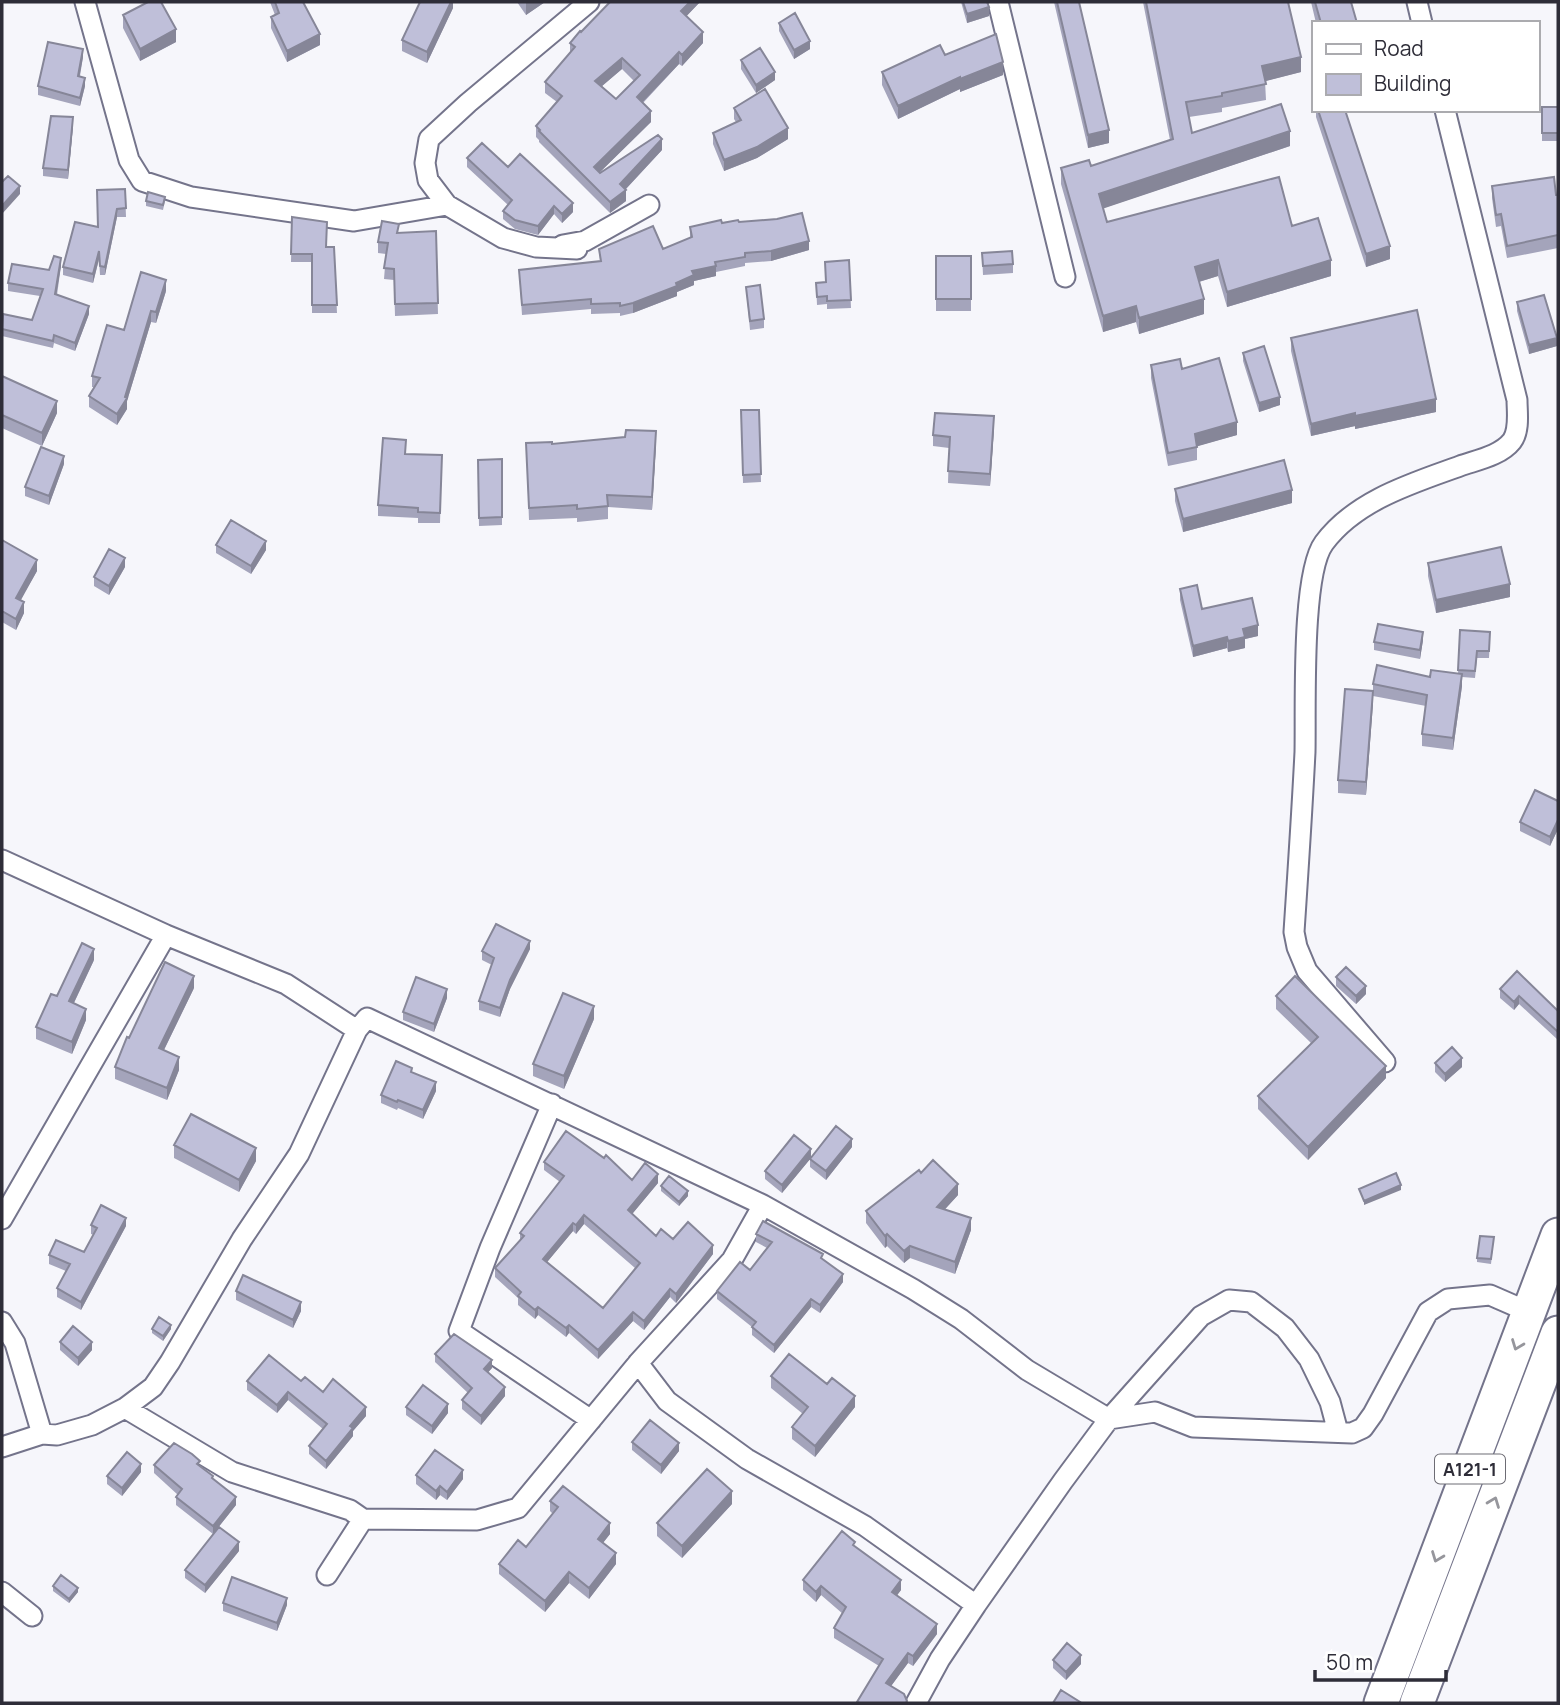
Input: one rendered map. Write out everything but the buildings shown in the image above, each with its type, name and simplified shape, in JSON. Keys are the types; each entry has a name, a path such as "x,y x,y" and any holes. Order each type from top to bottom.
{"highway":[{"name":"A121-1","path":"1381,1703 1558,1235"},
{"name":"A121-1","path":"1417,1703 1558,1333"}],"street":[{"path":"85,2 130,160 142,181 191,197 354,221 447,205"},
{"path":"577,249 536,247 503,238 447,205 428,180 425,163 429,139 589,2"},
{"path":"998,2 1065,276"},
{"path":"1417,2 1422,21"},
{"path":"1385,1062 1307,971 1294,932 1305,753 1308,610 1315,563 1321,546 1332,533 1363,508 1401,487 1495,454 1514,439 1517,400 1445,112"},
{"path":"548,247 585,241 649,205"},
{"path":"2,860 166,935 286,984 356,1030"},
{"path":"2,1219 166,935"},
{"path":"2,1447 42,1434 57,1435 92,1425 125,1408 153,1387 170,1363 242,1239 299,1154 356,1030 367,1018 763,1205 913,1289 961,1319 1027,1370 1110,1419 1156,1412 1193,1427 1352,1433 1363,1428 1373,1414 1428,1312 1448,1299 1490,1295 1529,1312"},
{"path":"552,1104 490,1248 459,1331 591,1420"},
{"path":"125,1408 232,1472 350,1510 363,1520 477,1520 518,1508 638,1363 732,1260 763,1205"},
{"path":"916,1703 940,1659 975,1605 1110,1419 1201,1316 1229,1300 1251,1302 1285,1328 1309,1359 1330,1402 1338,1432"},
{"path":"2,1322 15,1343 42,1434"},
{"path":"638,1363 667,1401 747,1459 865,1527 975,1605"},
{"path":"327,1575 363,1520"},
{"path":"2,1592 32,1616"}]}
